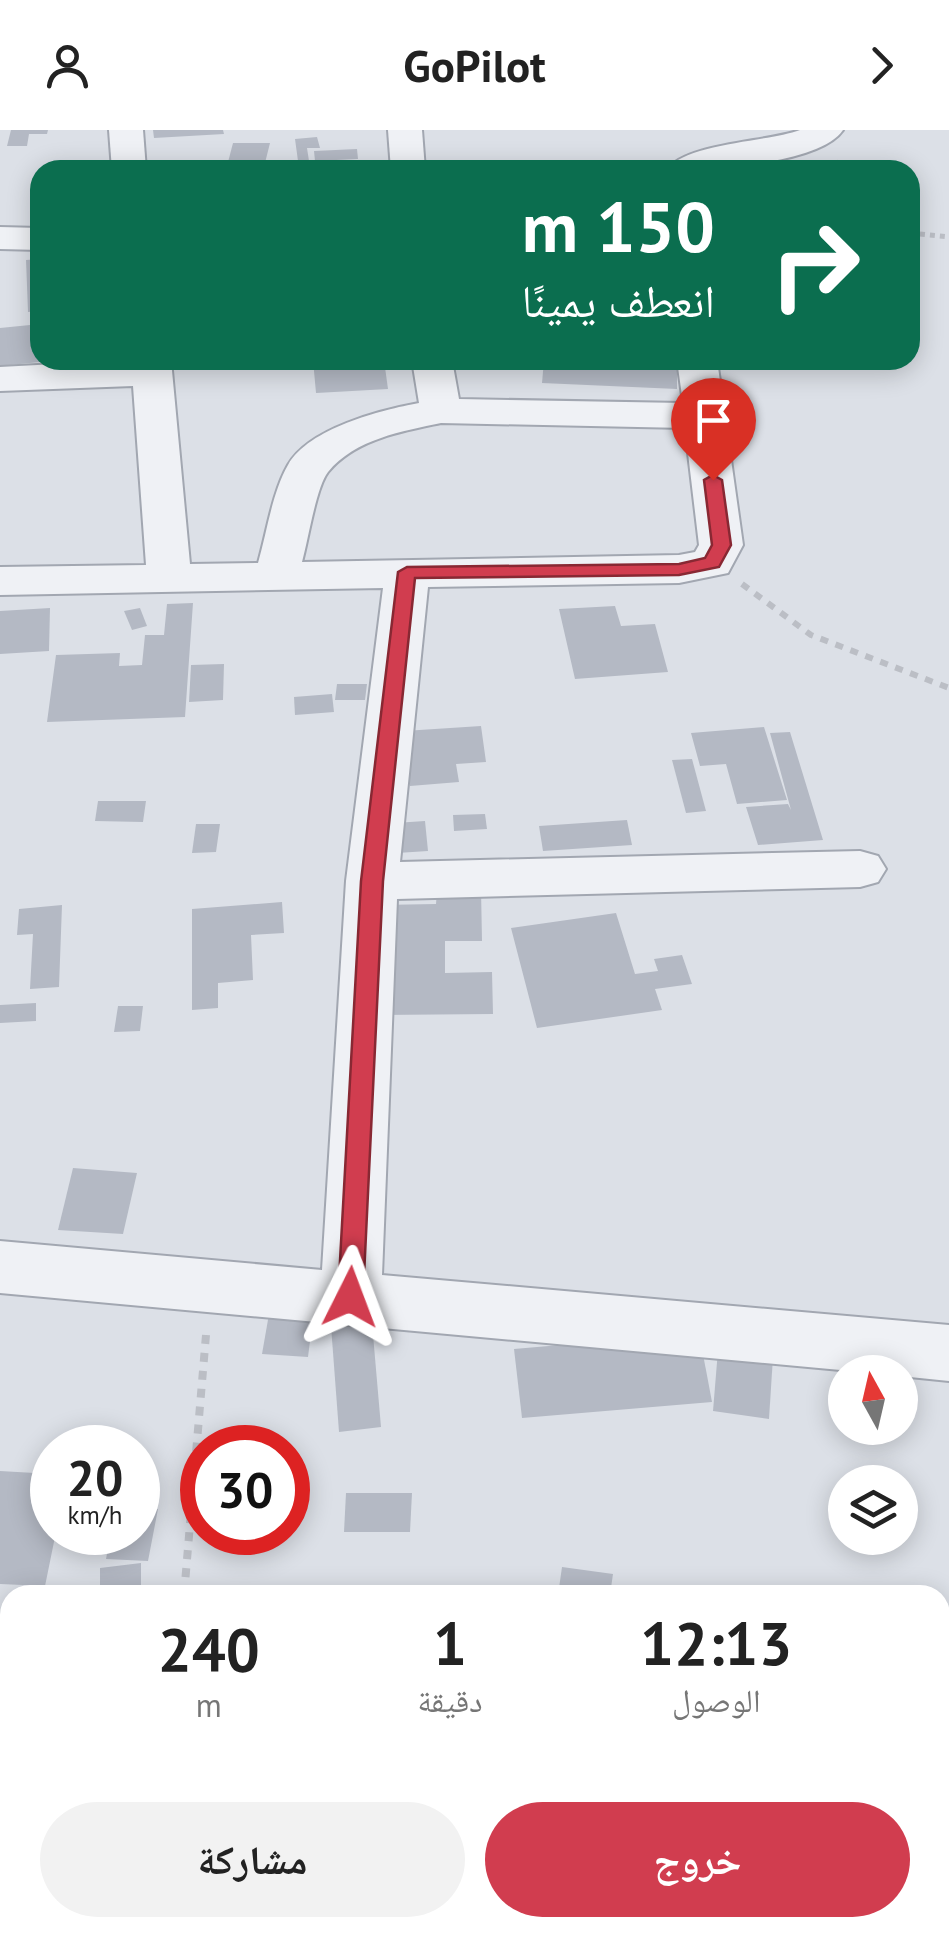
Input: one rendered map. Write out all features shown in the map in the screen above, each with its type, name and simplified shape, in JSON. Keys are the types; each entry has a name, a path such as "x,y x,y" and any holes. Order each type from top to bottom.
{"street":[{"path":"126,130 128,160"},
{"path":"405,130 407,160"},
{"path":"706,160 805,143 826,130"},
{"path":"0,238 30,239"},
{"path":"0,379 105,370"},
{"path":"152,370 169,578"},
{"path":"434,370 441,411"},
{"path":"0,581 679,569 712,563 722,545 699,370"},
{"path":"276,575 307,468 345,439 371,428 441,411 704,416"},
{"path":"350,1297 372,881 407,572"},
{"path":"372,881 860,869"},
{"path":"0,1266 949,1353"}],"path":[{"path":"920,234 949,237"},
{"path":"712,563 811,635 949,688"},
{"path":"185,1585 210,1284"}],"building":[{"path":"11,130 48,130 47,134 29,134 27,146 7,146"},
{"path":"153,130 223,130 224,134 154,138"},
{"path":"317,137 320,148 307,148 309,160 298,160 295,139"},
{"path":"233,143 270,143 266,160 229,160"},
{"path":"357,149 358,159 315,160 314,151"},
{"path":"26,260 30,260 28,312"},
{"path":"30,325 30,363 0,366 0,328"},
{"path":"314,370 385,370 388,389 316,393"},
{"path":"543,370 677,370 677,389 542,383"},
{"path":"193,603 185,717 47,722 56,655 120,653 119,666 142,665 145,635 164,635 167,604"},
{"path":"615,606 621,626 655,624 668,672 575,679 559,609"},
{"path":"50,608 49,651 0,654 0,611"},
{"path":"140,608 147,626 132,630 124,611"},
{"path":"224,664 223,700 189,702 191,665"},
{"path":"337,684 367,684 365,700 335,700"},
{"path":"332,694 334,712 295,715 294,697"},
{"path":"481,726 486,762 456,764 459,782 410,786 404,731"},
{"path":"764,727 787,800 737,804 726,764 700,766 691,733"},
{"path":"790,732 823,840 758,845 746,807 788,804 791,810 770,733"},
{"path":"692,759 706,811 686,813 672,760"},
{"path":"98,801 146,801 143,822 95,821"},
{"path":"485,814 487,829 454,831 453,815"},
{"path":"627,820 632,845 543,851 539,826"},
{"path":"425,821 428,851 397,853 395,823"},
{"path":"196,824 220,824 216,852 192,853"},
{"path":"481,889 482,941 445,941 445,973 492,972 493,1014 378,1015 380,905 436,904 437,890"},
{"path":"282,902 284,933 251,935 253,980 218,983 218,1008 192,1010 192,909"},
{"path":"62,905 59,987 30,989 33,934 17,935 19,909"},
{"path":"616,913 635,974 658,971 654,959 682,955 692,984 655,989 662,1010 537,1028 511,928"},
{"path":"36,1003 36,1021 0,1023 0,1005"},
{"path":"118,1006 143,1006 140,1031 114,1032"},
{"path":"73,1168 137,1173 123,1234 58,1230"},
{"path":"269,1314 313,1317 308,1357 262,1354"},
{"path":"372,1323 381,1427 339,1432 331,1326"},
{"path":"699,1333 712,1402 522,1418 514,1349"},
{"path":"718,1350 773,1357 769,1419 713,1411"},
{"path":"0,1471 30,1473 30,1555 51,1555 45,1585 0,1584"},
{"path":"346,1493 412,1493 410,1532 344,1532"},
{"path":"107,1555 149,1555 148,1561 106,1559"},
{"path":"141,1563 141,1585 100,1585 100,1568"},
{"path":"562,1567 613,1574 611,1585 559,1585"}],"route":[{"path":"350,1297 372,881 407,572 679,569 712,563 722,545 713,480"}]}
